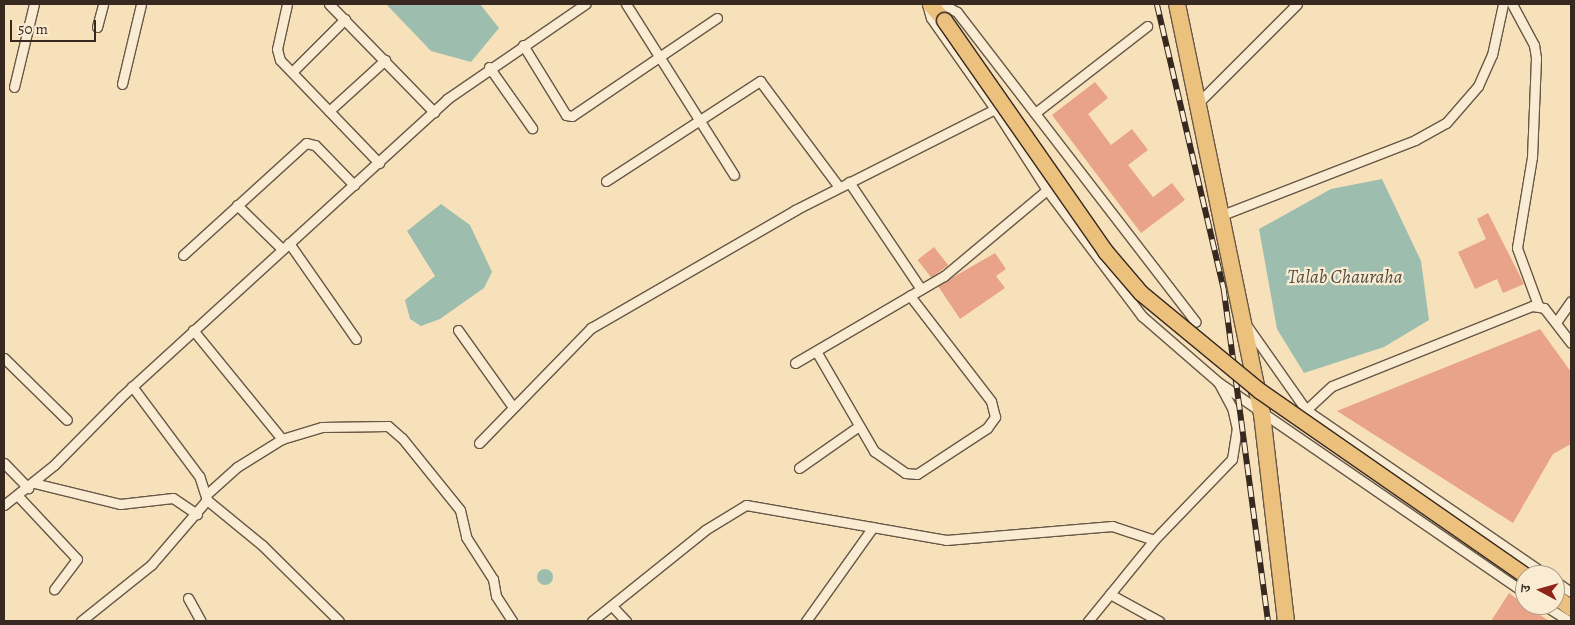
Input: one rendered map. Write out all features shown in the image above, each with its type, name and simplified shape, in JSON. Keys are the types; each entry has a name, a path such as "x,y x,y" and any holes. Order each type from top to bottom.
{"highway":[{"path":"1177,4 1245,323 1262,414 1286,621"}],"main road":[{"path":"929,4 944,20 1105,251 1141,292 1260,391 1515,569"}],"street":[{"path":"14,87 34,4"},
{"path":"97,27 103,4"},
{"path":"122,84 141,4"},
{"path":"287,4 277,49 292,72 379,163"},
{"path":"329,4 434,112"},
{"path":"4,505 31,485 132,386 434,112 489,67 585,4"},
{"path":"626,4 734,175"},
{"path":"929,4 931,18 995,109 1047,190 1127,301 1218,382 1515,586"},
{"path":"942,4 957,12 1196,322"},
{"path":"1198,103 1297,4"},
{"path":"1222,215 1415,140 1446,123 1478,86 1492,55 1503,4"},
{"path":"1512,4 1534,45 1536,58 1532,157 1517,248 1538,304 1557,321 1571,343"},
{"path":"523,45 568,116 718,18"},
{"path":"292,72 345,19"},
{"path":"1035,113 1147,26"},
{"path":"329,111 385,60"},
{"path":"489,67 532,128"},
{"path":"606,181 763,81 839,187"},
{"path":"478,443 591,328 839,187 995,109"},
{"path":"183,255 306,143 315,145 354,185"},
{"path":"849,182 921,289"},
{"path":"795,363 944,276 1047,190"},
{"path":"238,205 286,246 356,339"},
{"path":"816,351 859,426 879,456 912,475 987,428 995,417 991,401 910,296"},
{"path":"1306,410 1332,386 1538,304"},
{"path":"1557,321 1570,304"},
{"path":"1245,323 1306,410 1531,565"},
{"path":"193,330 282,439"},
{"path":"458,330 512,407"},
{"path":"4,358 67,420"},
{"path":"1088,621 1154,540 1235,454 1232,408 1218,382"},
{"path":"132,386 162,422 207,497 262,545 339,621"},
{"path":"81,621 150,565 197,514 207,497 237,467 282,439 349,424 377,424 396,430 460,510 466,537 493,579 496,596 512,621"},
{"path":"798,468 859,426"},
{"path":"4,463 31,485 120,504 173,498 197,514"},
{"path":"18,496 77,559 54,589"},
{"path":"592,621 739,506 758,505 946,540 1112,526 1154,540"},
{"path":"806,621 873,527"},
{"path":"1110,594 1159,621"},
{"path":"188,598 201,621"},
{"path":"612,606 626,621"}],"water":[{"path":"386,4 480,4 499,28 471,62 431,51"},
{"name":"Talab Chauraha","path":"1382,179 1421,261 1429,320 1384,347 1304,373 1277,329 1259,229 1331,189"},
{"path":"441,204 470,225 492,272 484,288 440,319 421,326 410,319 405,300 435,276 407,231"},
{"path":"545,569 551,571 553,577 551,583 545,585 539,583 537,577 539,571"}],"building":[{"path":"1095,82 1108,98 1088,114 1111,145 1132,129 1148,150 1128,165 1153,197 1172,183 1185,200 1141,233 1052,115"},
{"path":"1488,213 1524,284 1503,293 1497,279 1475,289 1458,252 1486,239 1477,219"},
{"path":"934,247 948,265 932,278 917,260"},
{"path":"995,253 1006,269 996,276 1005,288 960,319 938,286"},
{"path":"1540,329 1571,372 1571,444 1553,454 1513,523 1337,411"},
{"path":"1509,593 1515,598 1515,615 1540,615 1549,621 1491,621"}],"railway":[{"path":"1157,4 1224,290 1268,621"}]}
